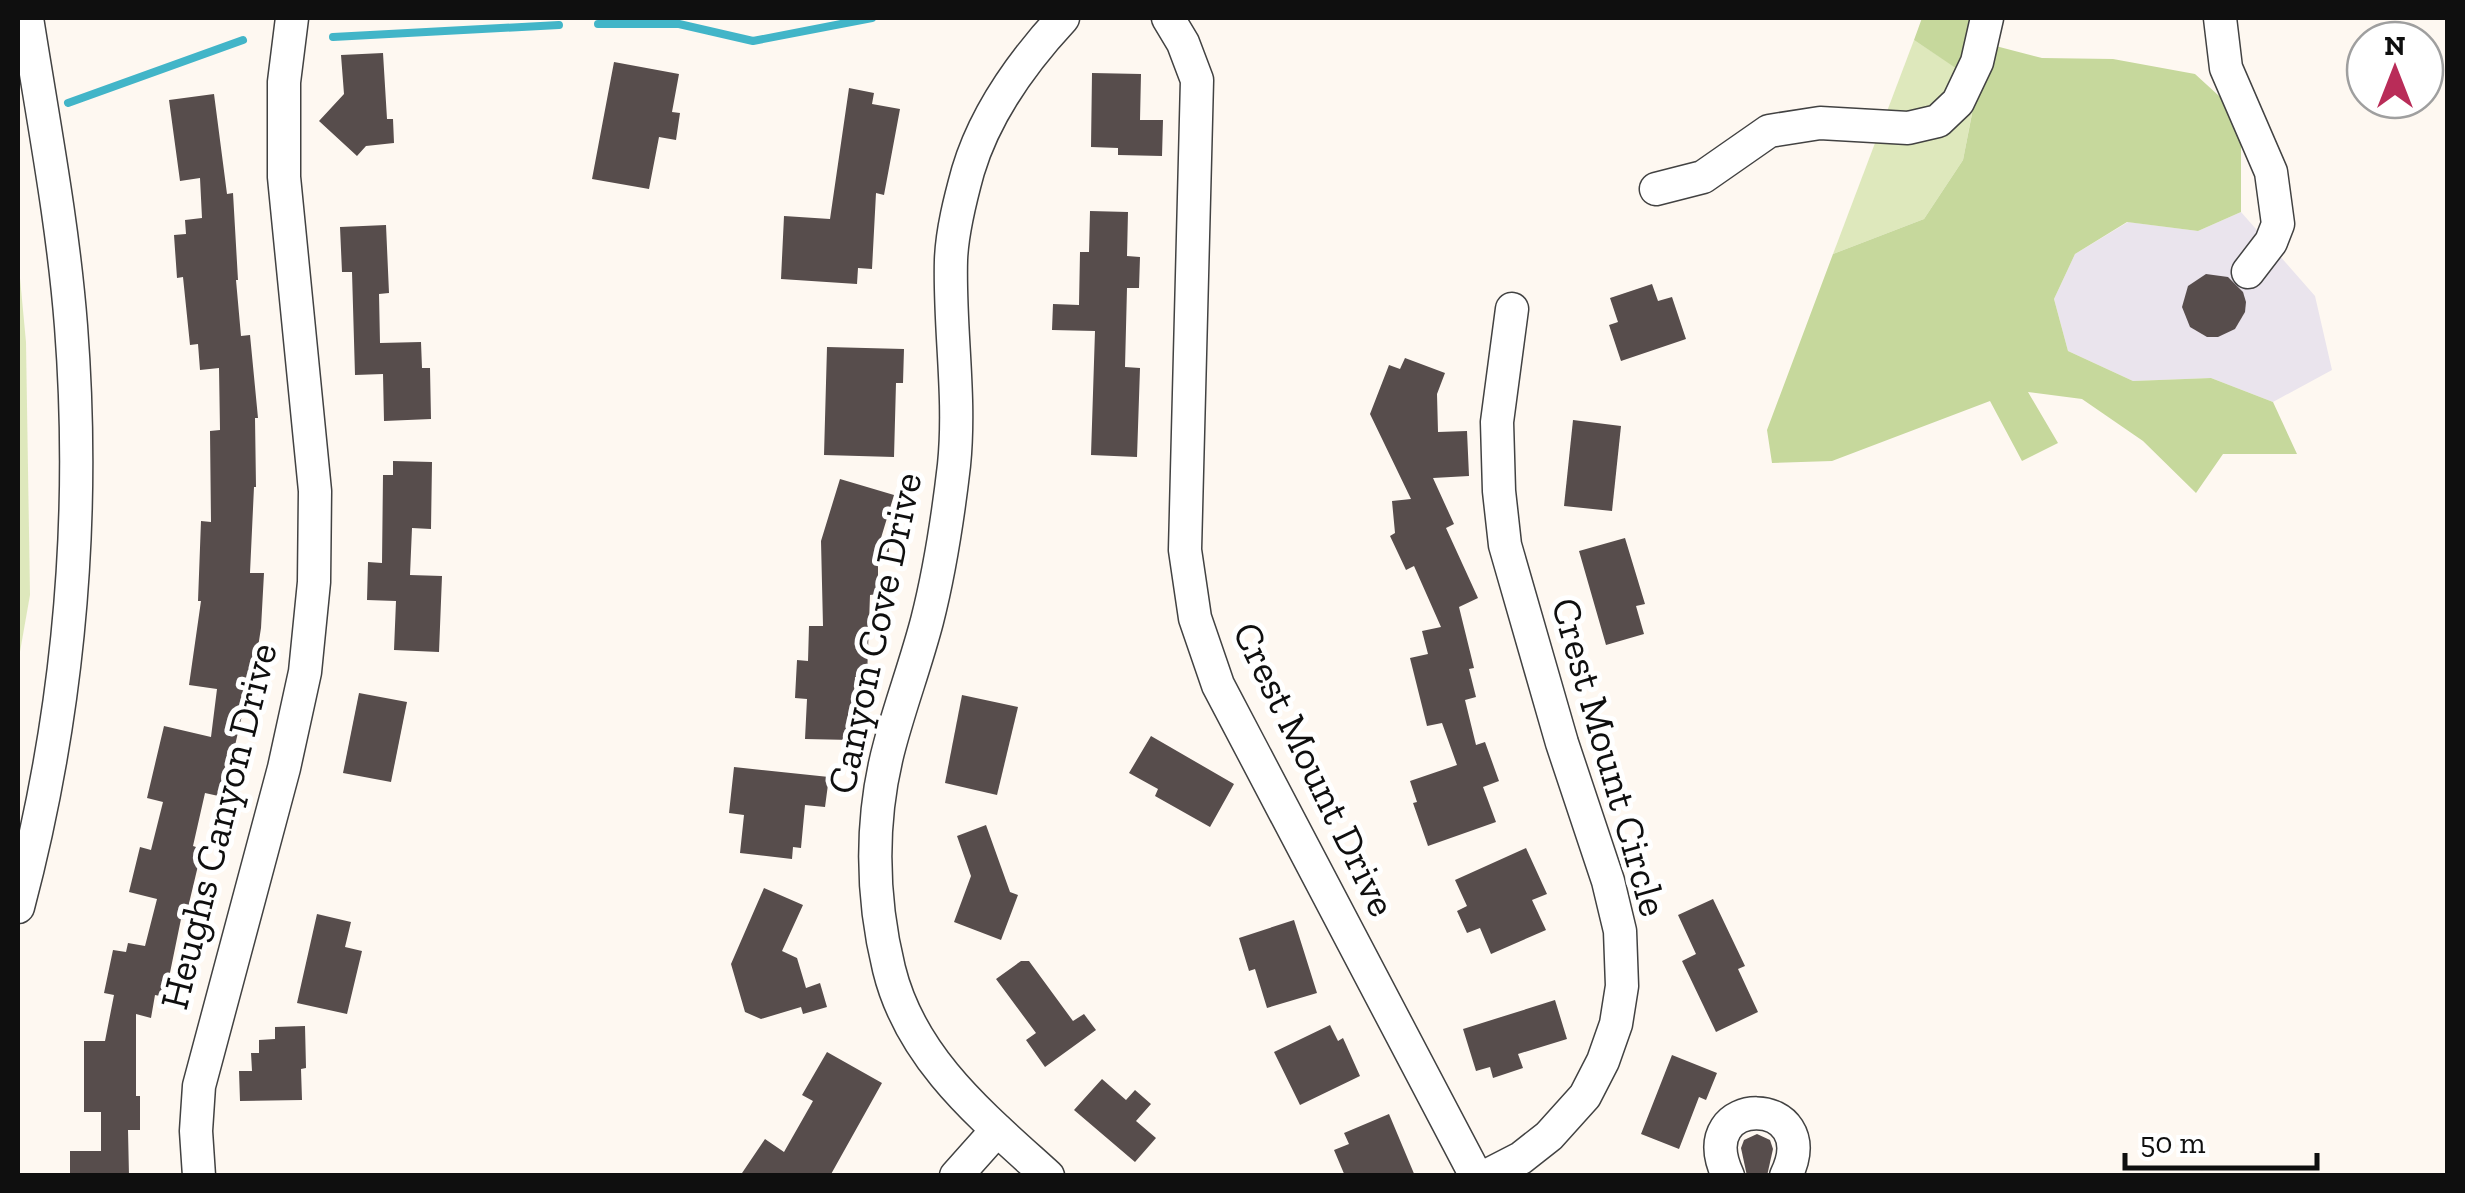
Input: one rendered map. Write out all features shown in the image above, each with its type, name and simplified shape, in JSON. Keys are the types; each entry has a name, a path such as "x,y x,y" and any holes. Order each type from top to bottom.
{"street":[{"path":"18,907 49,770 64,676 76,477 75,382 65,266 27,18"},
{"name":"Heughs Canyon Drive","path":"199,1176 199,1086 284,768 305,672 314,582 314,474 284,178 284,82 292,18"},
{"name":"Canyon Cove Drive","path":"1048,1176 950,1084 914,1032 890,973 876,904 878,805 889,748 927,622 945,538 954,459 951,259 957,216 970,166 1003,96 1035,48 1062,18"},
{"name":"Crest Mount Drive","path":"1168,18 1197,80 1185,550 1194,618 1218,685 1476,1176"},
{"path":"1656,189 1703,177 1769,131 1820,123 1908,128 1938,120 1958,102 1977,62 1987,18"},
{"path":"2220,18 2226,68 2270,172 2278,224 2271,242 2248,272"},
{"name":"Crest Mount Circle","path":"1486,1176 1521,1158 1550,1136 1585,1096 1616,1024 1622,986 1620,931 1608,881 1562,743 1505,545 1497,422 1512,309"},
{"path":"1728,1176 1720,1159 1720,1137 1733,1120 1757,1112 1778,1117 1790,1134 1794,1160 1786,1176"},
{"path":"956,1176 998,1130"}],"shaded area":[{"path":"2241,212 2315,296 2332,370 2273,402 2211,378 2133,381 2068,351 2054,299 2075,254 2128,222 2198,231"}],"green space":[{"path":"1922,18 1975,18 1988,44 2042,58 2113,59 2195,74 2241,116 2241,212 2198,231 2127,222 2075,254 2054,299 2068,351 2133,381 2211,378 2273,402 2297,454 2223,454 2196,493 2143,441 2082,399 2028,392 2058,443 2022,461 1990,401 1832,461 1772,463 1767,430 1833,254 1924,219 1963,160 1978,83 1914,40"},
{"path":"1914,40 1978,82 1963,160 1924,219 1833,254"},
{"path":"18,257 26,342 30,595 18,663"}],"building":[{"path":"383,53 387,119 393,119 394,143 366,146 357,156 319,121 344,94 341,55"},
{"path":"614,62 679,74 672,112 680,113 676,140 659,137 649,189 592,179"},
{"path":"1092,73 1141,74 1140,120 1163,120 1162,156 1118,155 1118,148 1091,147"},
{"path":"849,88 874,93 872,104 900,109 884,195 876,193 872,269 858,268 857,284 781,279 784,216 830,219"},
{"path":"214,94 227,194 233,193 241,336 250,335 258,418 250,573 264,573 261,628 248,711 243,711 223,797 205,793 193,846 202,849 185,920 181,919 165,997 155,995 151,1018 136,1014 140,1130 128,1130 129,1176 70,1176 70,1151 101,1151 101,1112 84,1112 84,1041 105,1041 114,995 104,993 113,950 126,952 128,943 145,946 157,899 129,892 140,847 151,850 163,802 147,798 164,726 211,737 217,689 189,685 201,601 201,521 211,522 210,431 220,430 219,368 200,370 198,344 190,345 183,277 177,278 174,235 186,234 185,220 202,218 200,178 180,181 169,100"},
{"path":"1090,211 1128,212 1127,256 1140,257 1139,288 1127,288 1125,367 1140,368 1137,457 1091,455 1095,331 1052,330 1053,304 1079,305 1080,252 1089,252"},
{"path":"386,225 389,293 379,294 380,343 421,342 422,368 430,368 431,419 384,421 383,374 355,375 352,272 342,272 340,227"},
{"path":"2206,274 2228,277 2243,292 2246,302 2235,329 2218,337 2207,337 2190,327 2182,307 2188,286"},
{"path":"1652,284 1658,301 1672,297 1686,339 1621,361 1609,325 1618,322 1610,298"},
{"path":"827,347 904,349 903,383 896,383 894,457 824,455"},
{"path":"1405,358 1445,373 1437,394 1438,432 1467,431 1469,476 1433,478 1454,524 1446,528 1478,598 1459,607 1474,668 1469,669 1476,697 1465,700 1476,745 1485,742 1499,781 1483,787 1496,822 1428,846 1410,781 1457,765 1442,723 1427,726 1410,658 1428,654 1422,631 1441,627 1414,566 1406,570 1390,536 1395,533 1392,501 1411,499 1370,414 1389,365 1400,369"},
{"path":"1573,420 1621,426 1612,511 1564,506"},
{"path":"393,461 432,462 431,529 412,528 410,575 442,576 439,652 394,650 396,601 367,600 368,562 382,563 383,475 393,475"},
{"path":"840,479 894,495 881,538 889,541 889,557 878,558 878,594 870,595 867,677 855,677 852,740 805,739 807,699 795,698 797,660 808,661 809,626 823,626 821,541"},
{"path":"1625,538 1645,604 1636,606 1644,634 1606,645 1579,551"},
{"path":"359,693 407,702 391,782 343,773"},
{"path":"962,695 1018,707 997,795 945,783"},
{"path":"1151,736 1234,784 1210,827 1155,796 1158,789 1129,773"},
{"path":"734,767 829,777 825,807 805,805 801,848 793,847 792,859 740,853 744,815 729,813"},
{"path":"986,825 1010,892 1018,895 1001,940 954,922 971,876 957,836"},
{"path":"1526,848 1547,894 1532,900 1546,930 1491,954 1480,928 1467,933 1457,911 1467,906 1455,880"},
{"path":"764,888 803,905 782,951 797,958 806,988 820,983 827,1007 803,1014 801,1007 761,1019 745,1012 731,964"},
{"path":"1713,899 1745,966 1738,969 1758,1012 1716,1032 1682,961 1696,954 1678,915"},
{"path":"317,914 351,922 345,947 362,951 347,1014 297,1003"},
{"path":"1294,920 1317,993 1267,1008 1255,969 1249,971 1239,938"},
{"path":"1021,961 1029,961 1073,1021 1084,1014 1096,1030 1045,1067 1026,1040 1036,1033 996,979"},
{"path":"1555,1000 1567,1039 1518,1054 1523,1068 1493,1078 1490,1067 1476,1071 1463,1029"},
{"path":"1330,1025 1338,1041 1343,1038 1360,1076 1300,1105 1274,1052"},
{"path":"305,1026 302,1100 240,1101 239,1071 252,1071 251,1053 259,1053 259,1040 275,1039 275,1027"},
{"path":"827,1052 882,1083 830,1176 740,1176 765,1139 784,1152 813,1101 802,1095"},
{"path":"1672,1055 1717,1073 1706,1100 1699,1097 1679,1149 1641,1134"},
{"path":"1102,1079 1126,1100 1135,1090 1151,1104 1136,1121 1156,1138 1135,1162 1074,1110"},
{"path":"1389,1114 1415,1176 1345,1176 1334,1150 1349,1144 1344,1133"},
{"path":"1757,1134 1770,1140 1773,1149 1767,1176 1747,1176 1741,1148 1744,1140"}],"waterway":[{"path":"598,24 679,24 753,41 872,18"},
{"path":"333,37 559,25"},
{"path":"68,103 243,40"}]}
